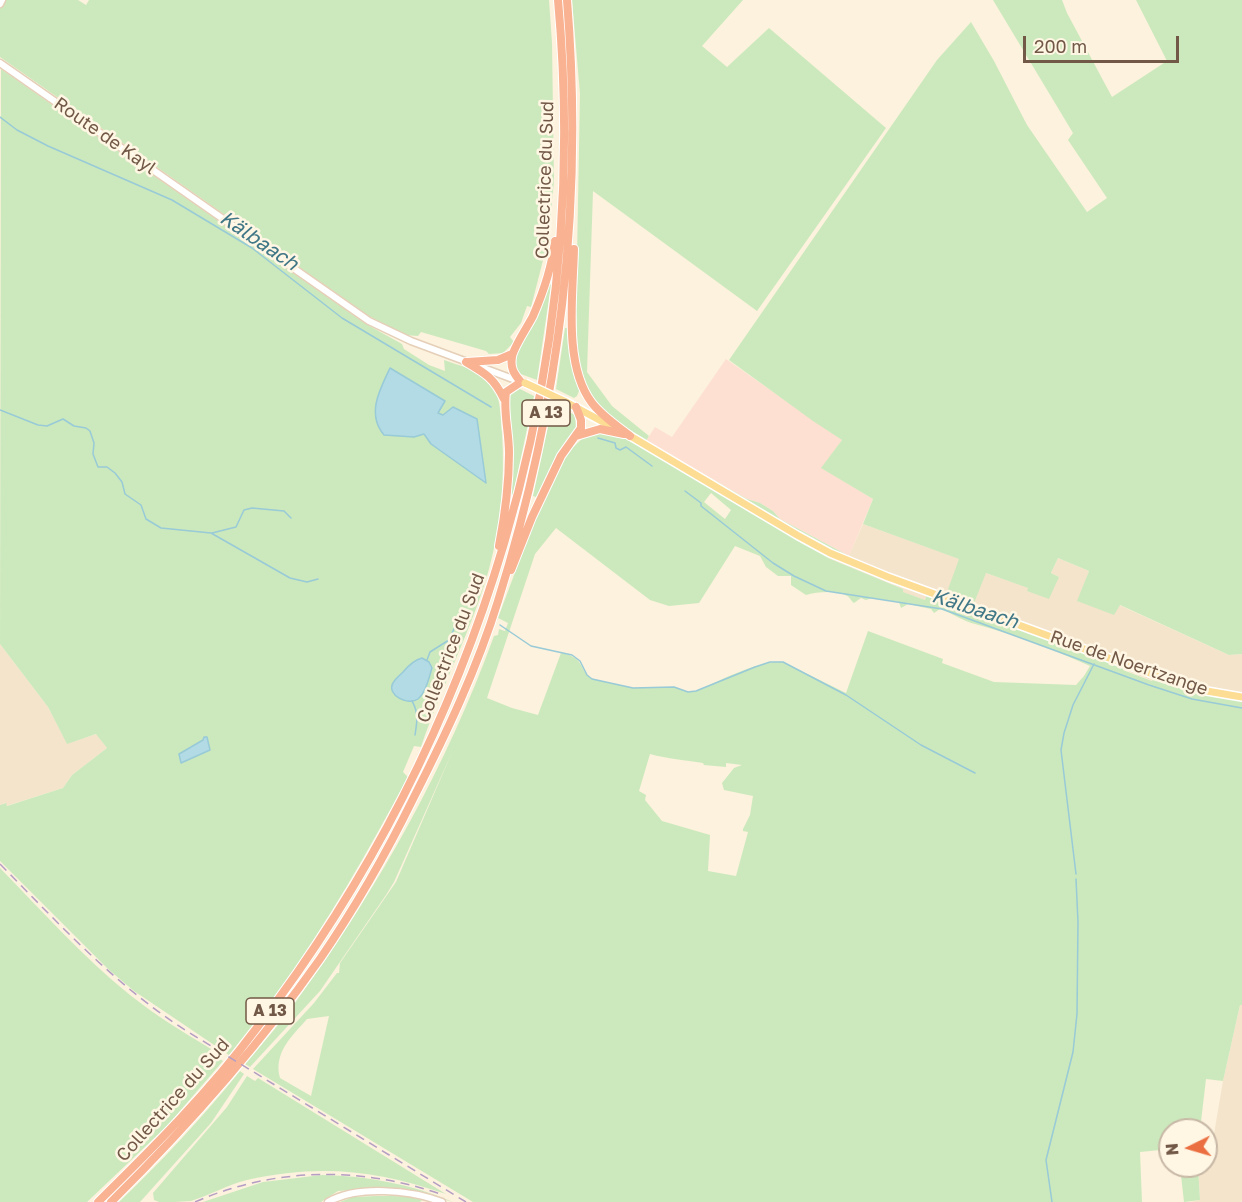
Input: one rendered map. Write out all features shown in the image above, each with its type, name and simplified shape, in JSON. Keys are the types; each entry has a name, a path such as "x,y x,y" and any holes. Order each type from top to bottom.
{"highway":[{"name":"Collectrice du Sud","path":"98,1202 147,1154 227,1065 256,1030 318,944 375,851 411,784 453,691 492,583 516,502 543,380 551,327 562,213 564,113 558,0"},
{"name":"Collectrice du Sud","path":"111,1202 155,1159 229,1077 266,1032 322,955 373,873 433,760 455,713 498,602 542,437 560,329 571,219 573,95 567,0"},
{"name":"A 13","path":"492,583 504,517 508,476 506,392 523,383 513,372 512,354 522,339 541,297 562,213"},
{"name":"A 13","path":"571,219 574,239 573,342 577,369 583,390 598,411 630,436"},
{"path":"466,362 498,360 512,354"},
{"name":"A 13","path":"466,362 488,375 498,386 505,401"},
{"name":"A 13","path":"498,602 561,456 581,428 581,420 571,404 580,398 583,390"},
{"name":"A 13","path":"576,436 600,429 630,436"}],"main road":[{"path":"0,4 2,0"},
{"name":"Route de Kayl","path":"0,63 383,329 523,383"},
{"name":"Rue de Noertzange","path":"523,383 571,404 630,436 797,536 834,555 877,573 1158,676 1200,690 1242,697"},
{"path":"328,1202 343,1195 366,1192 417,1195 442,1202"}],"shaded area":[{"path":"726,359 842,440 822,468 873,499 849,556 780,519 773,511 760,503 747,499 646,441 655,427 672,437"},
{"path":"863,524 960,559 986,573 1029,588 1028,591 1059,577 1051,573 1058,558 1089,571 1078,601 1119,605 1229,655 1242,654 1242,701 1202,694 1154,679 1153,681 1122,669 1123,666 927,595 925,600 902,592 903,589 828,558 830,553 847,560"},
{"path":"0,644 48,707 67,743 97,734 107,748 72,775 63,788 6,806 5,803 0,805"},
{"path":"1240,1005 1242,1005 1242,1202 1190,1202 1200,1200 1199,1178 1218,1178 1217,1118"}],"green space":[{"path":"5,0 78,0 86,5 89,0 549,0 552,43 554,181 548,241 531,307 527,306 521,323 510,337 514,342 503,353 489,354 486,351 421,332 418,336 404,335 369,316 0,57 0,8"},
{"path":"572,0 743,0 702,46 727,67 769,28 886,128 757,311 593,191 587,372 612,406 649,436 646,441 613,419 595,403 583,381 578,358 576,311 580,94"},
{"path":"993,0 1062,0 1112,97 1167,61 1136,0 1242,0 1242,654 1229,655 1120,605 1114,615 1077,601 1089,571 1058,558 1051,573 1059,577 1049,599 1027,591 1028,588 986,573 974,603 947,592 959,559 863,524 873,499 821,468 842,440 729,360 937,60 971,22 1027,125 1087,212 1107,198 1068,140 1073,133"},
{"path":"1,69 366,324 402,344 404,349 429,365 445,371 444,360 482,375 491,384 498,397 503,450 502,484 493,552 474,614 421,747 414,746 403,772 408,777 330,914 277,993 229,1055 134,991 108,969 0,861 0,805 6,803 7,806 63,788 72,775 107,748 96,734 67,744 48,707 0,644"},
{"path":"548,284 551,285 537,380 518,373 515,369 515,355 528,332"},
{"path":"565,328 570,328 579,391 574,398 556,389"},
{"path":"514,389 520,389 534,396 513,495 510,494 507,400"},
{"path":"553,404 575,415 576,430 539,498 533,496"},
{"path":"601,432 628,439 659,456 663,451 747,499 760,503 773,511 780,519 849,556 847,560 830,553 828,558 903,589 903,592 925,600 927,594 1124,666 1123,670 1152,681 1154,679 1202,694 1242,701 1242,1005 1240,1005 1223,1081 1206,1079 1201,1118 1158,1118 1158,1150 1140,1152 1142,1202 473,1202 253,1069 339,973 340,963 396,882 453,750 394,882 386,895 320,991 250,1067 245,1064 285,1017 327,958 383,870 408,825 455,732 494,636 498,635 499,629 505,631 508,623 498,618 532,527 566,454 585,436","holes":["711,493 731,510 725,519 704,502","556,528 650,600 669,606 699,603 735,546 760,556 766,567 778,576 791,576 791,585 806,595 833,592 843,594 854,603 861,598 866,600 872,598 899,602 901,608 908,604 931,609 934,613 940,609 971,623 1033,643 1090,666 1076,685 994,682 942,663 943,659 868,631 846,693 783,662 751,667 696,691 688,692 674,687 633,688 592,679 578,661 561,653 538,715 487,698 535,554","650,754 704,765 726,767 726,763 742,765 734,768 722,783 724,790 753,796 750,815 743,829 748,832 736,876 708,871 710,835 662,821 645,800 646,795 639,791","329,1016 311,1096 280,1078 279,1061 285,1045 307,1019"]},
{"path":"0,868 63,933 130,995 211,1049 209,1052 223,1061 167,1126 87,1202 0,1202"},
{"path":"240,1071 244,1074 211,1123 140,1202 119,1202 181,1139"},
{"path":"247,1076 255,1081 258,1078 446,1194 395,1179 323,1171 299,1172 247,1180 191,1201 159,1202 154,1200 153,1193 227,1107"},
{"path":"322,1175 389,1182 421,1190 453,1202 411,1190 370,1189 338,1191 321,1202 203,1202 263,1182"},
{"path":"1181,1178 1199,1178 1200,1200 1184,1202"},
{"path":"353,1197 413,1197 435,1202 422,1200 420,1202 340,1202"}],"water":[{"path":"390,368 445,401 438,413 443,415 453,407 477,419 486,483 431,444 424,434 414,437 384,435 376,419 375,410 379,393"},
{"path":"422,658 429,662 432,668 423,693 414,701 399,698 393,692 393,683 409,665"},
{"path":"207,737 210,750 181,763 179,754 203,740"}],"waterway":[{"name":"Kälbaach","path":"0,117 17,130 48,146 172,200 252,248 342,318 491,407"},
{"path":"0,410 38,425 47,426 63,419 74,426 86,428 90,431 94,443 93,454 98,467 107,467 115,473 122,482 125,494 141,505 146,519 161,528 211,533 290,578 307,582 318,579"},
{"name":"Kälbaach","path":"598,438 615,443 616,448 620,450 626,447 652,466"},
{"name":"Kälbaach","path":"685,491 773,563 826,591 942,609 1149,685 1192,699 1242,708"},
{"path":"212,533 236,527 244,510 252,508 284,511 291,518"},
{"path":"427,660 430,652 449,640 462,611 469,614"},
{"path":"500,625 531,646 572,655 580,661 587,675 592,679 633,688 674,687 688,692 696,691 755,667 770,662 783,662 846,695 921,745 975,773"},
{"path":"1076,874 1061,750 1073,705 1094,664"},
{"path":"412,701 417,714 415,735"},
{"path":"1052,1202 1046,1160 1073,1052 1077,1014 1076,879"}],"railway":[{"path":"0,864 88,952 159,1012 466,1202"},
{"path":"195,1202 225,1190 256,1182 318,1175 350,1175 381,1179 443,1195"}]}
